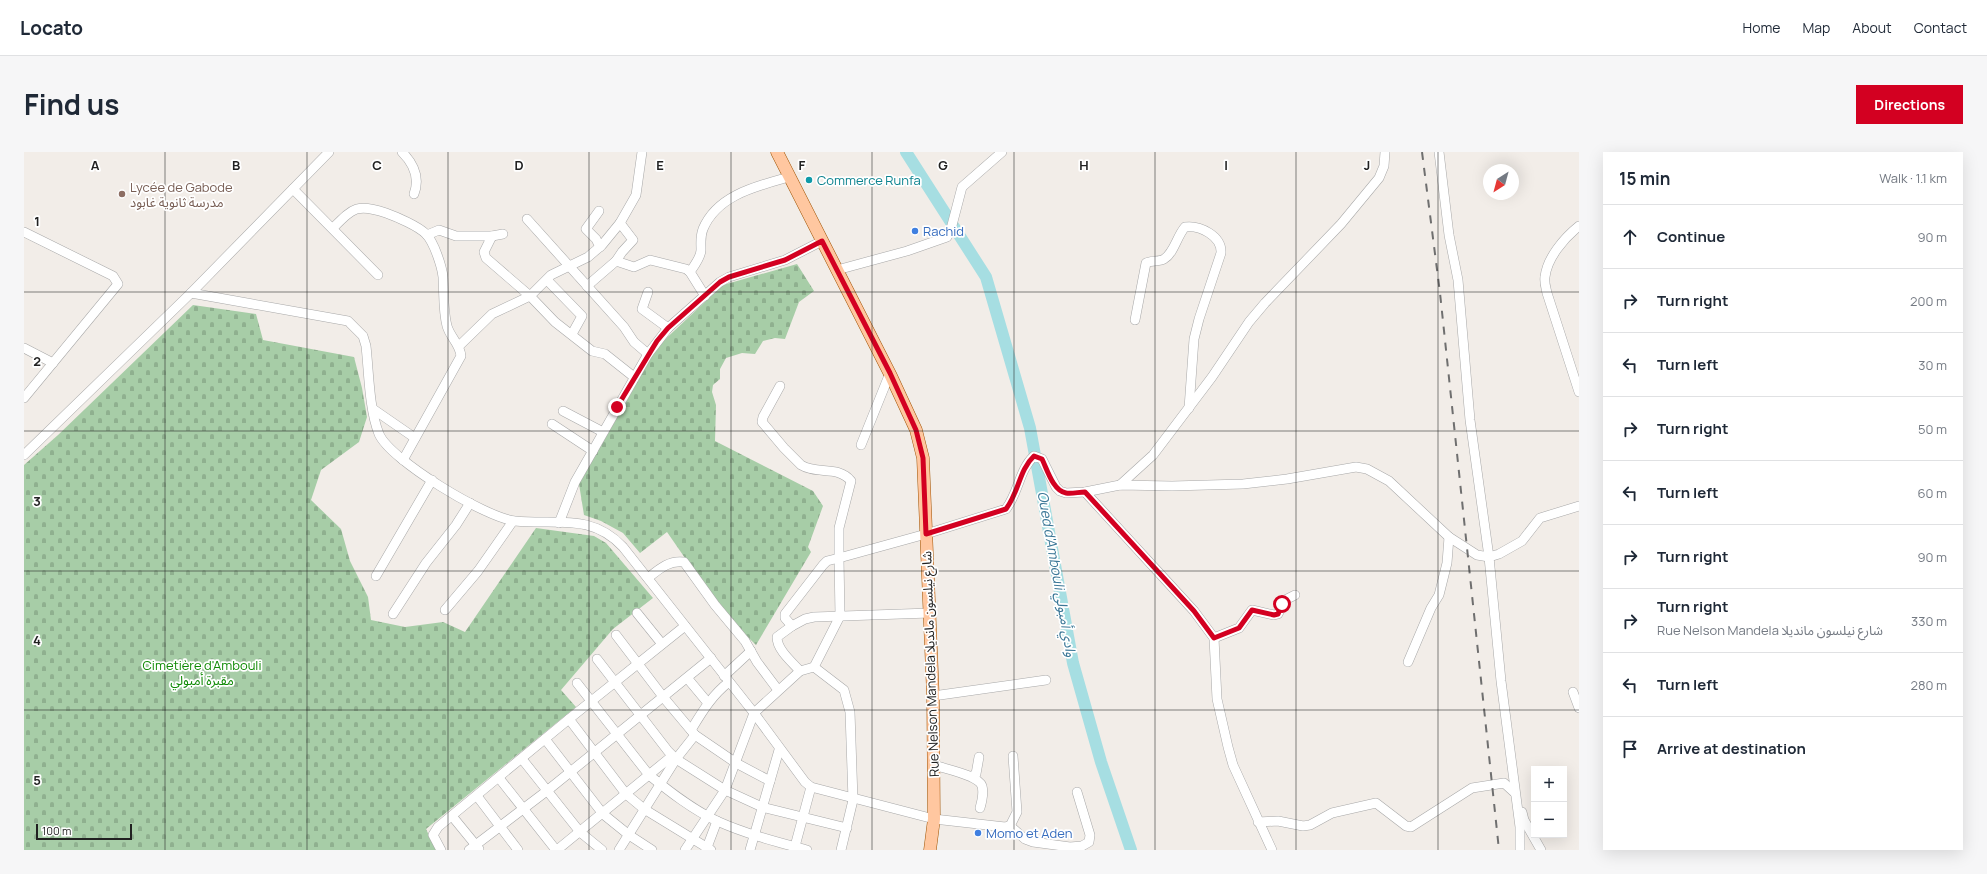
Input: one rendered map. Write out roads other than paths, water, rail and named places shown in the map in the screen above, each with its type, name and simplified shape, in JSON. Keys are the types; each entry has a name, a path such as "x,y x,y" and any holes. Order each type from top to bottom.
{"main road":[{"name":"Rue Nelson Mandela شارع نيلسون مانديلا","path":"777,152 890,373 916,430 923,458 933,696 934,819 930,850"}],"street":[{"path":"24,454 191,293 329,152"},
{"path":"402,152 412,164 416,175 417,185 414,194"},
{"path":"459,346 492,314 530,296 551,275 588,257 600,247 620,223 636,195 642,152"},
{"path":"837,270 913,249 947,237 951,229 962,187 1002,152"},
{"path":"1120,485 1154,455 1257,312 1341,224 1380,178 1384,166 1385,152"},
{"path":"1439,152 1449,236 1458,280 1470,420 1489,557 1503,695 1520,827 1520,850"},
{"path":"690,272 700,255 700,238 703,230 715,211 727,201 750,188 789,177"},
{"path":"293,189 378,275"},
{"path":"332,228 350,211 358,208 370,208 402,220 427,235 441,266 447,325 459,346 461,356 403,460"},
{"path":"599,211 586,229 596,239 600,247"},
{"path":"527,219 624,327 634,342 648,354"},
{"path":"587,286 616,261 633,240 620,223"},
{"path":"1134,320 1146,263 1149,261 1163,260 1168,256 1180,232 1185,227 1191,226 1211,234 1218,239 1221,246 1221,253 1199,319 1194,339 1189,408"},
{"path":"1579,226 1560,245 1547,267 1545,279 1547,293 1579,392"},
{"path":"427,235 439,230 456,236 492,236 503,234"},
{"path":"24,232 113,276 118,284 24,398"},
{"path":"492,236 484,255 530,296 555,322 592,351 605,354 634,377"},
{"path":"559,523 572,488 603,432 648,354 668,328 720,282 729,277 785,260 822,241"},
{"path":"616,261 634,266 650,260 666,263 690,272 705,296"},
{"path":"546,280 582,316 572,334"},
{"path":"648,292 642,309 668,328"},
{"path":"191,293 348,321 363,336 366,346 376,426 384,443 403,460 432,480 470,503 502,518 513,521 589,524 612,535 711,658 754,714 779,750 805,782 811,787 853,800 934,819 1005,827 1010,826 1025,839 1033,842 1070,847 1082,846 1089,842 1090,835 1077,792"},
{"path":"24,348 53,363"},
{"path":"861,445 890,373"},
{"path":"685,850 725,790 754,714 800,671 814,667 840,616 840,528 850,481 847,476 839,472 806,468 801,465 762,422 763,417 780,386"},
{"path":"373,409 415,438"},
{"path":"563,411 603,432"},
{"path":"552,424 593,451"},
{"path":"792,626 785,618 785,614 823,565 832,558 839,558 926,534 1006,509 1014,499 1026,464 1034,456 1042,459 1056,487 1060,491 1066,493 1085,492 1120,485 1172,486 1243,484 1287,479 1356,467 1367,469 1389,481 1449,537 1477,555 1489,557 1499,554 1522,541 1540,518 1579,506"},
{"path":"376,576 432,480"},
{"path":"1085,492 1194,611 1214,638 1217,699 1228,747 1233,765 1272,850"},
{"path":"393,614 426,563 456,525 470,503"},
{"path":"445,610 478,571 513,521"},
{"path":"1408,662 1431,608 1439,595 1446,563 1449,537"},
{"path":"648,578 663,566 676,561 684,562 751,651 757,662 778,690"},
{"path":"1214,638 1239,628 1252,610 1274,615 1278,614 1285,600 1295,595"},
{"path":"637,613 662,644"},
{"path":"800,671 777,642 777,637 805,619 814,617 930,613"},
{"path":"441,850 433,835 438,827 614,682 685,626"},
{"path":"616,635 664,698 693,732 736,763 770,781"},
{"path":"619,850 644,809 661,785 674,758 693,732 708,702 751,651"},
{"path":"452,816 475,848 500,826 548,790 593,752 688,679 711,658"},
{"path":"596,659 674,758 725,790 762,807 847,828"},
{"path":"814,667 840,685 847,698 850,712 853,800 841,850"},
{"path":"688,679 708,702"},
{"path":"933,696 1046,680"},
{"path":"577,683 649,775 661,785 717,821 754,836 794,848 807,850"},
{"path":"1573,692 1579,708"},
{"path":"569,719 626,794 644,809 708,849 717,821"},
{"path":"545,739 603,814 629,835 652,850"},
{"path":"750,850 779,750"},
{"path":"1010,826 1018,812 1014,756"},
{"path":"972,776 976,774 978,757"},
{"path":"499,778 557,850 649,775 674,758"},
{"path":"522,759 580,832 602,850"},
{"path":"934,765 972,776 981,786 982,798 980,808"},
{"path":"1258,822 1278,821 1303,826 1310,825 1332,813 1376,803 1406,826 1411,827 1472,788 1504,783 1516,793 1524,820 1541,850"},
{"path":"794,848 811,787"},
{"path":"477,796 518,850"}],"waterway":[{"name":"Oued d'Ambouli وادي أمبولي","path":"906,152 986,277 1030,428 1073,663 1101,762 1131,850"}],"railway":[{"path":"1422,152 1440,293 1499,850"}],"place":[{"name":"Commerce Runfa","path":"809,180"},
{"name":"Lycée de Gabode مدرسة ثانوية غابود","path":"122,194"},
{"name":"Rachid","path":"915,231"},
{"name":"Momo et Aden","path":"978,833"}],"park label":[{"name":"Cimetière d'Ambouli مقبرة أمبولي","path":"202,672"}]}
